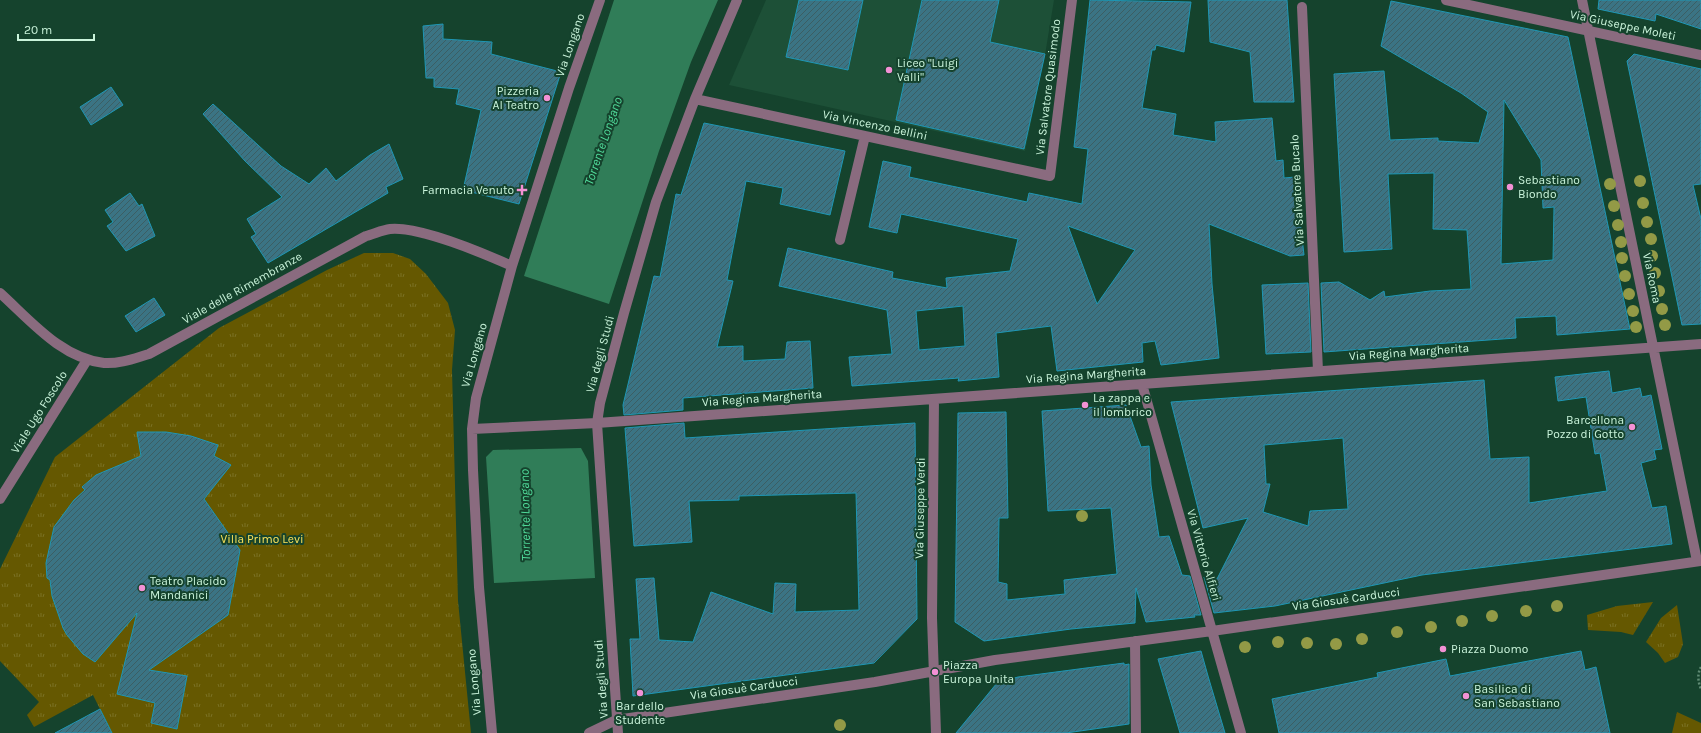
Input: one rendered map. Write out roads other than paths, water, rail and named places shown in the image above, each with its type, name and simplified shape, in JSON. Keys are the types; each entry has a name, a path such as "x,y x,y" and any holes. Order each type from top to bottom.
{"street":[{"name":"Via Longano","path":"492,733 479,587 472,429 476,398 512,266 569,88 600,0"},
{"name":"Via degli Studi","path":"618,733 597,423 600,403 656,202 695,99 737,0"},
{"name":"Via Salvatore Quasimodo","path":"1050,176 1072,0"},
{"name":"Via Giuseppe Moleti","path":"1446,0 1701,55"},
{"name":"Via Roma","path":"1582,0 1653,347 1699,561"},
{"name":"Via Salvatore Bucalo","path":"1302,8 1318,371"},
{"name":"Via Vincenzo Bellini","path":"695,99 1050,176"},
{"path":"840,240 865,136"},
{"name":"Viale delle Rimembranze","path":"0,293 54,342 69,352 87,360 106,363 128,361 149,354 366,236 391,229 410,230 438,238 512,266"},
{"name":"Via Regina Margherita","path":"472,429 597,423 1701,344"},
{"name":"Viale Ugo Foscolo","path":"0,499 87,360"},
{"name":"Via Vittorio Alfieri","path":"1142,384 1241,733"},
{"name":"Via Giuseppe Verdi","path":"934,399 932,618 934,672"},
{"name":"Via Giosuè Carducci","path":"589,733 616,720 875,682 995,660 1212,631 1699,561"},
{"path":"1135,641 1136,733"},
{"path":"934,672 936,731"}],"water":[{"name":"Torrente Longano","path":"614,0 718,0 691,62 659,151 609,304 524,276"},
{"name":"Torrente Longano","path":"581,448 588,461 595,578 494,583 486,457 493,450"}],"place":[{"name":"Liceo \"Luigi Valli\"","path":"889,70"},
{"name":"Pizzeria Al Teatro","path":"547,98"},
{"name":"Sebastiano Biondo","path":"1510,187"},
{"name":"Farmacia Venuto","path":"522,190"},
{"name":"La zappa e il lombrico","path":"1085,405"},
{"name":"Barcellona Pozzo di Gotto","path":"1632,427"},
{"name":"Teatro Placido Mandanici","path":"142,588"},
{"name":"Piazza Duomo","path":"1443,649"},
{"name":"Piazza Europa Unita","path":"935,672"},
{"name":"Bar dello Studente","path":"640,693"},
{"name":"Basilica di San Sebastiano","path":"1466,696"}],"park label":[{"name":"Villa Primo Levi","path":"262,539"}]}
